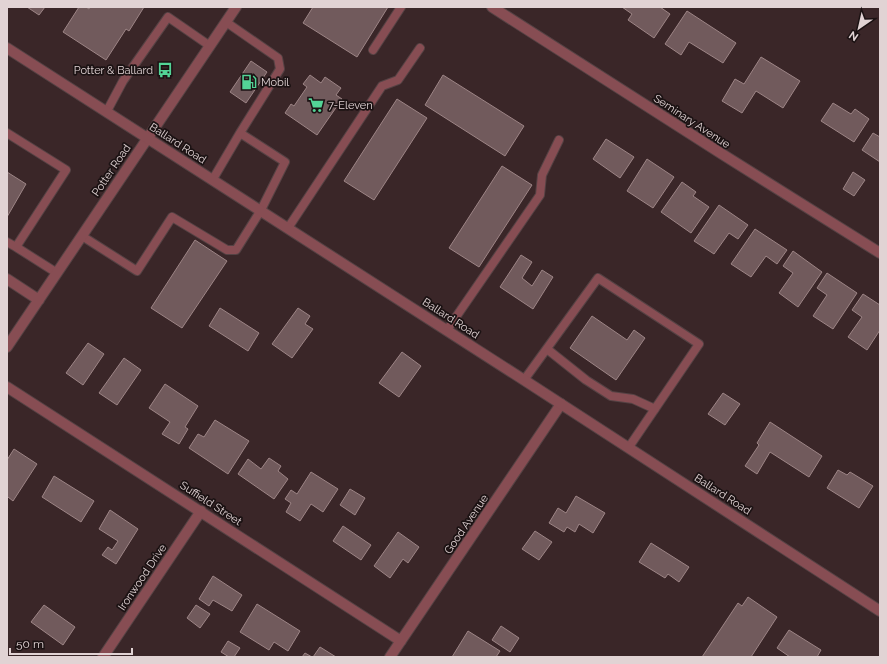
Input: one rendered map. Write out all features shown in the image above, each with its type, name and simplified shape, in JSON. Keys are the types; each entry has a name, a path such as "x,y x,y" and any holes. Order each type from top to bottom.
{"street":[{"name":"Potter Road","path":"7,347 236,7"},
{"name":"Seminary Avenue","path":"492,7 880,253"},
{"name":"Ballard Road","path":"7,48 148,137 629,447 880,611"},
{"path":"7,280 39,300"},
{"name":"Suffield Street","path":"7,387 401,641"},
{"name":"Good Avenue","path":"390,657 561,404"},
{"name":"Ironwood Drive","path":"103,657 201,511"}],"lane":[{"path":"373,50 401,7"},
{"path":"107,111 122,81 168,18 210,46"},
{"path":"213,179 280,69 278,58 226,22"},
{"path":"288,228 382,86 398,80 420,48"},
{"path":"7,133 66,170 16,247"},
{"path":"82,236 137,271 172,217 227,250 236,250 261,210 286,162 240,133"},
{"path":"447,330 540,196 542,175 558,140"},
{"path":"7,242 57,273"},
{"path":"524,380 598,278 699,344 629,447"},
{"path":"547,349 586,380 612,396 633,399 655,409"}],"building":[{"path":"27,7 45,7 39,15"},
{"path":"79,7 86,7 89,9 90,7 144,7 129,31 126,29 106,60 63,32"},
{"path":"313,7 388,7 357,57 303,23"},
{"path":"622,7 660,7 670,14 654,38 628,20 632,14"},
{"path":"687,11 736,43 723,63 689,42 681,55 665,44"},
{"path":"761,57 800,81 783,108 756,91 742,113 722,101 735,79 744,84"},
{"name":"Mobil","path":"251,61 267,72 246,103 230,92"},
{"name":"7-Eleven","path":"310,75 321,83 325,77 341,88 336,95 342,99 317,135 285,113 291,104 294,106 307,87 303,84"},
{"path":"443,75 524,126 505,156 425,105"},
{"path":"397,99 427,118 374,200 344,181"},
{"path":"833,103 851,114 855,109 869,119 854,142 821,121"},
{"path":"873,133 880,137 880,162 862,150"},
{"path":"606,139 634,157 620,178 593,159"},
{"path":"647,159 674,177 653,208 627,191"},
{"path":"502,166 532,185 479,267 449,248"},
{"path":"7,172 26,184 7,217"},
{"path":"853,172 865,180 854,196 843,189"},
{"path":"682,182 696,192 693,196 709,207 691,233 661,212"},
{"path":"719,205 748,225 738,239 729,233 714,254 694,241"},
{"path":"755,229 787,250 777,264 766,256 751,277 731,264"},
{"path":"195,240 227,261 182,328 151,308"},
{"path":"793,251 822,272 798,307 779,293 793,273 783,266"},
{"path":"521,255 532,262 522,278 532,286 542,270 553,277 533,309 500,287"},
{"path":"827,273 857,293 833,329 813,316 827,295 817,288"},
{"path":"863,294 880,305 880,330 867,350 848,337 862,317 852,310"},
{"path":"220,308 259,333 248,351 209,326"},
{"path":"298,308 310,316 305,324 313,329 292,358 272,344"},
{"path":"592,316 627,340 634,330 645,338 616,380 570,348"},
{"path":"88,343 104,354 83,385 66,373"},
{"path":"402,352 421,366 399,397 379,383"},
{"path":"124,358 141,370 117,405 99,393"},
{"path":"165,384 198,406 185,427 188,429 179,444 162,434 170,422 149,408"},
{"path":"723,393 740,404 725,425 708,414"},
{"path":"215,420 249,441 228,474 189,448 198,434 204,437"},
{"path":"770,422 822,456 809,477 770,452 757,474 745,466 759,445 757,443"},
{"path":"14,449 37,464 13,501 8,497 7,499 7,460"},
{"path":"269,458 281,466 278,471 288,479 274,499 238,474 248,459 261,469"},
{"path":"838,470 847,475 850,472 873,486 859,508 827,488"},
{"path":"311,472 338,489 323,512 311,504 300,521 286,512 291,503 285,499 291,490 297,494"},
{"path":"54,476 94,501 81,522 42,497"},
{"path":"350,489 365,498 355,515 340,505"},
{"path":"576,496 605,513 593,533 579,524 575,532 567,527 564,532 549,523 558,508 566,513"},
{"path":"110,510 138,529 116,564 102,555 108,547 112,550 118,541 99,529"},
{"path":"343,526 371,545 361,560 333,541"},
{"path":"535,531 552,542 539,560 522,549"},
{"path":"398,532 419,547 408,563 403,559 390,578 374,566"},
{"path":"651,543 689,567 679,582 668,574 665,578 639,562"},
{"path":"213,576 242,595 232,611 213,600 209,606 199,599"},
{"path":"748,597 777,617 751,657 702,657 738,603 742,606"},
{"path":"257,604 300,631 288,651 274,642 269,650 240,632"},
{"path":"44,605 75,627 63,645 31,622"},
{"path":"196,605 210,614 200,628 187,618"},
{"path":"501,626 519,638 510,652 492,640"},
{"path":"789,630 821,650 817,657 790,657 777,648"},
{"path":"468,631 500,651 496,657 452,657"},
{"path":"228,641 240,648 234,657 229,657 221,652"},
{"path":"320,647 336,657 313,657"},
{"path":"305,653 312,657 302,657"}],"place":[{"name":"Potter & Ballard","path":"165,70"},
{"name":"Mobil","path":"249,82"},
{"name":"7-Eleven","path":"316,105"}]}
